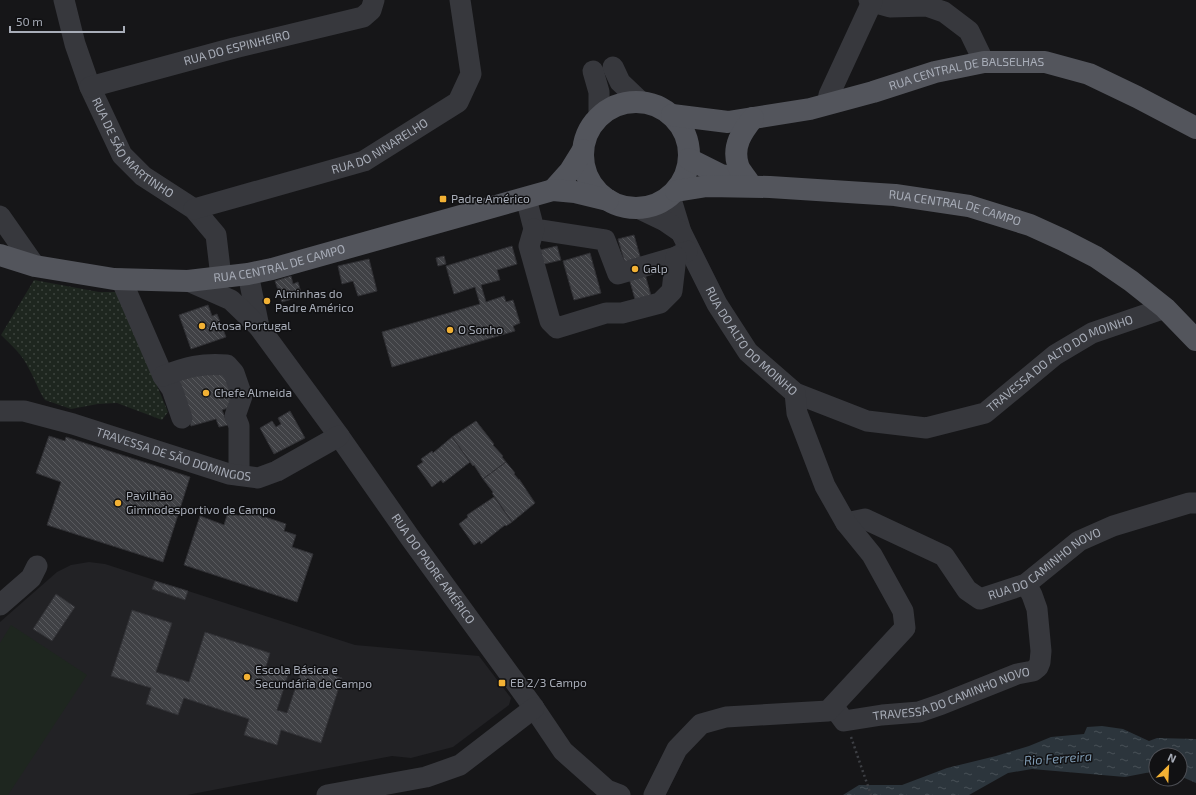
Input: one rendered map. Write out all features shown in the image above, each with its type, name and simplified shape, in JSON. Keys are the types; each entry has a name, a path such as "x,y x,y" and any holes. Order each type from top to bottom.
{"main road":[{"name":"RUA CENTRAL DE BALSELHAS","path":"672,115 728,122 810,109 873,92 935,72 984,62 1045,62 1089,74 1196,128"},
{"path":"553,190 570,171 583,150 588,132 598,117 614,106 632,102 641,102 663,108 672,115 684,132 689,156 687,171 683,181 673,193 661,202 638,208 623,206 608,200 597,191 589,179 584,165 583,150"},
{"path":"748,181 738,166 736,149 741,135 753,118"},
{"name":"RUA CENTRAL DE BALSELHAS","path":"689,156 700,140 728,122"},
{"path":"689,156 722,175 770,187"},
{"name":"RUA CENTRAL DE CAMPO","path":"673,193 707,186 770,187 895,195 969,206 1030,225 1089,254 1131,281 1165,308 1196,340"},
{"name":"RUA CENTRAL DE CAMPO","path":"0,255 34,266 121,279 188,281 272,269 553,190 575,192 608,200"}],"street":[{"name":"RUA DE SÃO MARTINHO","path":"64,0 75,44 90,87 122,155 144,176 194,209 216,235 234,275"},
{"name":"RUA DO ESPINHEIRO","path":"90,87 234,48 364,17 371,10 374,0"},
{"name":"RUA DO NINARELHO","path":"194,209 364,161 458,102 471,74 460,0"},
{"path":"827,104 829,95 870,1 890,8 927,6 944,12 969,31 984,62"},
{"path":"613,67 620,82 641,102"},
{"path":"593,71 599,92 598,117"},
{"name":"RUA DO ALTO DO MOINHO","path":"673,193 682,247"},
{"path":"526,198 534,229 529,246 550,321 557,328 606,314 622,313 660,303 672,291 682,247"},
{"name":"RUA DO ALTO DO MOINHO","path":"638,208 665,221 748,352 795,393 797,413 825,486 846,523 872,555 903,611 905,628 839,714 828,711 726,717 701,724 677,749 654,795"},
{"path":"0,219 34,266"},
{"path":"534,229 606,240 618,274 682,247"},
{"path":"231,300 234,275"},
{"name":"RUA DO PADRE AMÉRICO","path":"234,275 259,327"},
{"path":"121,279 163,376 172,389 182,418"},
{"name":"RUA DO PADRE AMÉRICO","path":"188,281 231,300 259,327 339,436 411,539 534,708 563,751 607,790 620,795"},
{"name":"TRAVESSA DO ALTO DO MOINHO","path":"795,393 868,421 926,428 985,413 1055,355 1080,340 1092,333 1165,308"},
{"path":"163,376 189,366 211,363 227,365 234,373 242,396 235,416 239,426 238,475"},
{"name":"TRAVESSA DE SÃO DOMINGOS","path":"0,411 24,411 73,424 229,474 258,478 277,471 339,436"},
{"name":"RUA DO CAMINHO NOVO","path":"846,523 865,519 944,556 967,590 980,599 1026,584 1079,541 1113,526 1188,503 1196,503"},
{"path":"0,605 31,578 37,566"},
{"name":"TRAVESSA DO CAMINHO NOVO","path":"839,714 896,715 919,712 1017,674 1033,671 1038,667 1041,651 1037,609 1026,584"},
{"path":"327,795 426,777 460,764 534,708"}],"path":[{"path":"839,714 851,736 871,795"}],"shaded area":[{"path":"34,280 99,292 118,292 168,412 162,420 117,403 98,404 71,409 45,400 24,359 1,335"},
{"name":"Escola Básica e Secundária de Campo","path":"89,562 105,564 355,645 479,656 511,698 509,705 453,747 411,758 392,756 187,795 0,795 0,622 57,572 71,565"},
{"path":"11,625 87,675 8,795 0,795 0,643"}],"water":[{"name":"Rio Ferreira","path":"1102,726 1123,729 1149,741 1157,738 1196,739 1196,783 1188,780 1188,747 1148,747 1148,773 1125,777 1032,769 1008,773 969,795 843,795 859,785 902,785 947,768 996,756 1029,746 1051,737 1084,734 1087,727"}],"building":[{"name":"Galp","path":"634,235 652,299 636,303 618,239"},
{"path":"512,246 517,264 497,270 500,280 481,285 486,302 504,296 506,302 513,300 520,323 513,326 515,331 392,367 382,332 480,304 475,287 454,294 446,266"},
{"path":"557,246 561,260 540,265 536,251"},
{"path":"590,253 601,293 574,300 563,261"},
{"path":"444,256 446,264 438,266 436,258"},
{"path":"369,259 377,291 358,296 353,281 342,284 338,266"},
{"path":"291,276 293,284 298,282 302,296 282,302 275,281"},
{"name":"Atosa Portugal","path":"208,305 212,316 217,314 226,337 191,349 179,315"},
{"name":"Chefe Almeida","path":"225,367 237,405 222,410 228,425 219,427 216,419 191,426 175,381"},
{"path":"290,411 305,438 274,454 260,428 272,421 276,427 281,424 278,418"},
{"path":"476,421 506,462 483,479 452,437"},
{"name":"Pavilhão Gimnodesportivo de Campo","path":"49,436 65,441 66,437 190,477 163,562 47,525 61,482 36,473"},
{"path":"452,437 470,462 443,483 441,480 432,487 417,466 423,462 421,459 432,451 433,453"},
{"path":"506,462 535,503 512,522 483,479"},
{"path":"494,497 512,522 506,526 505,525 481,544 480,541 474,545 459,524 468,517 467,515"},
{"name":"Pavilhão Gimnodesportivo de Campo","path":"241,509 286,524 284,531 296,535 292,547 313,554 297,602 184,565 200,516 224,525 228,512 239,516"},
{"path":"155,581 188,591 185,600 152,589"},
{"path":"56,594 75,607 52,641 33,629"},
{"path":"132,610 172,623 156,672 189,682 205,632 270,653 266,667 288,675 277,710 287,713 303,665 342,678 321,743 281,730 277,745 244,735 249,719 184,698 178,715 146,704 151,688 111,676"}],"place":[{"name":"Padre Américo","path":"443,199"},
{"name":"Galp","path":"635,269"},
{"name":"Alminhas do Padre Américo","path":"267,301"},
{"name":"Atosa Portugal","path":"202,326"},
{"name":"O Sonho","path":"450,330"},
{"name":"Chefe Almeida","path":"206,393"},
{"name":"Pavilhão Gimnodesportivo de Campo","path":"118,503"},
{"name":"Escola Básica e Secundária de Campo","path":"247,677"},
{"name":"EB 2/3 Campo","path":"502,683"}]}
